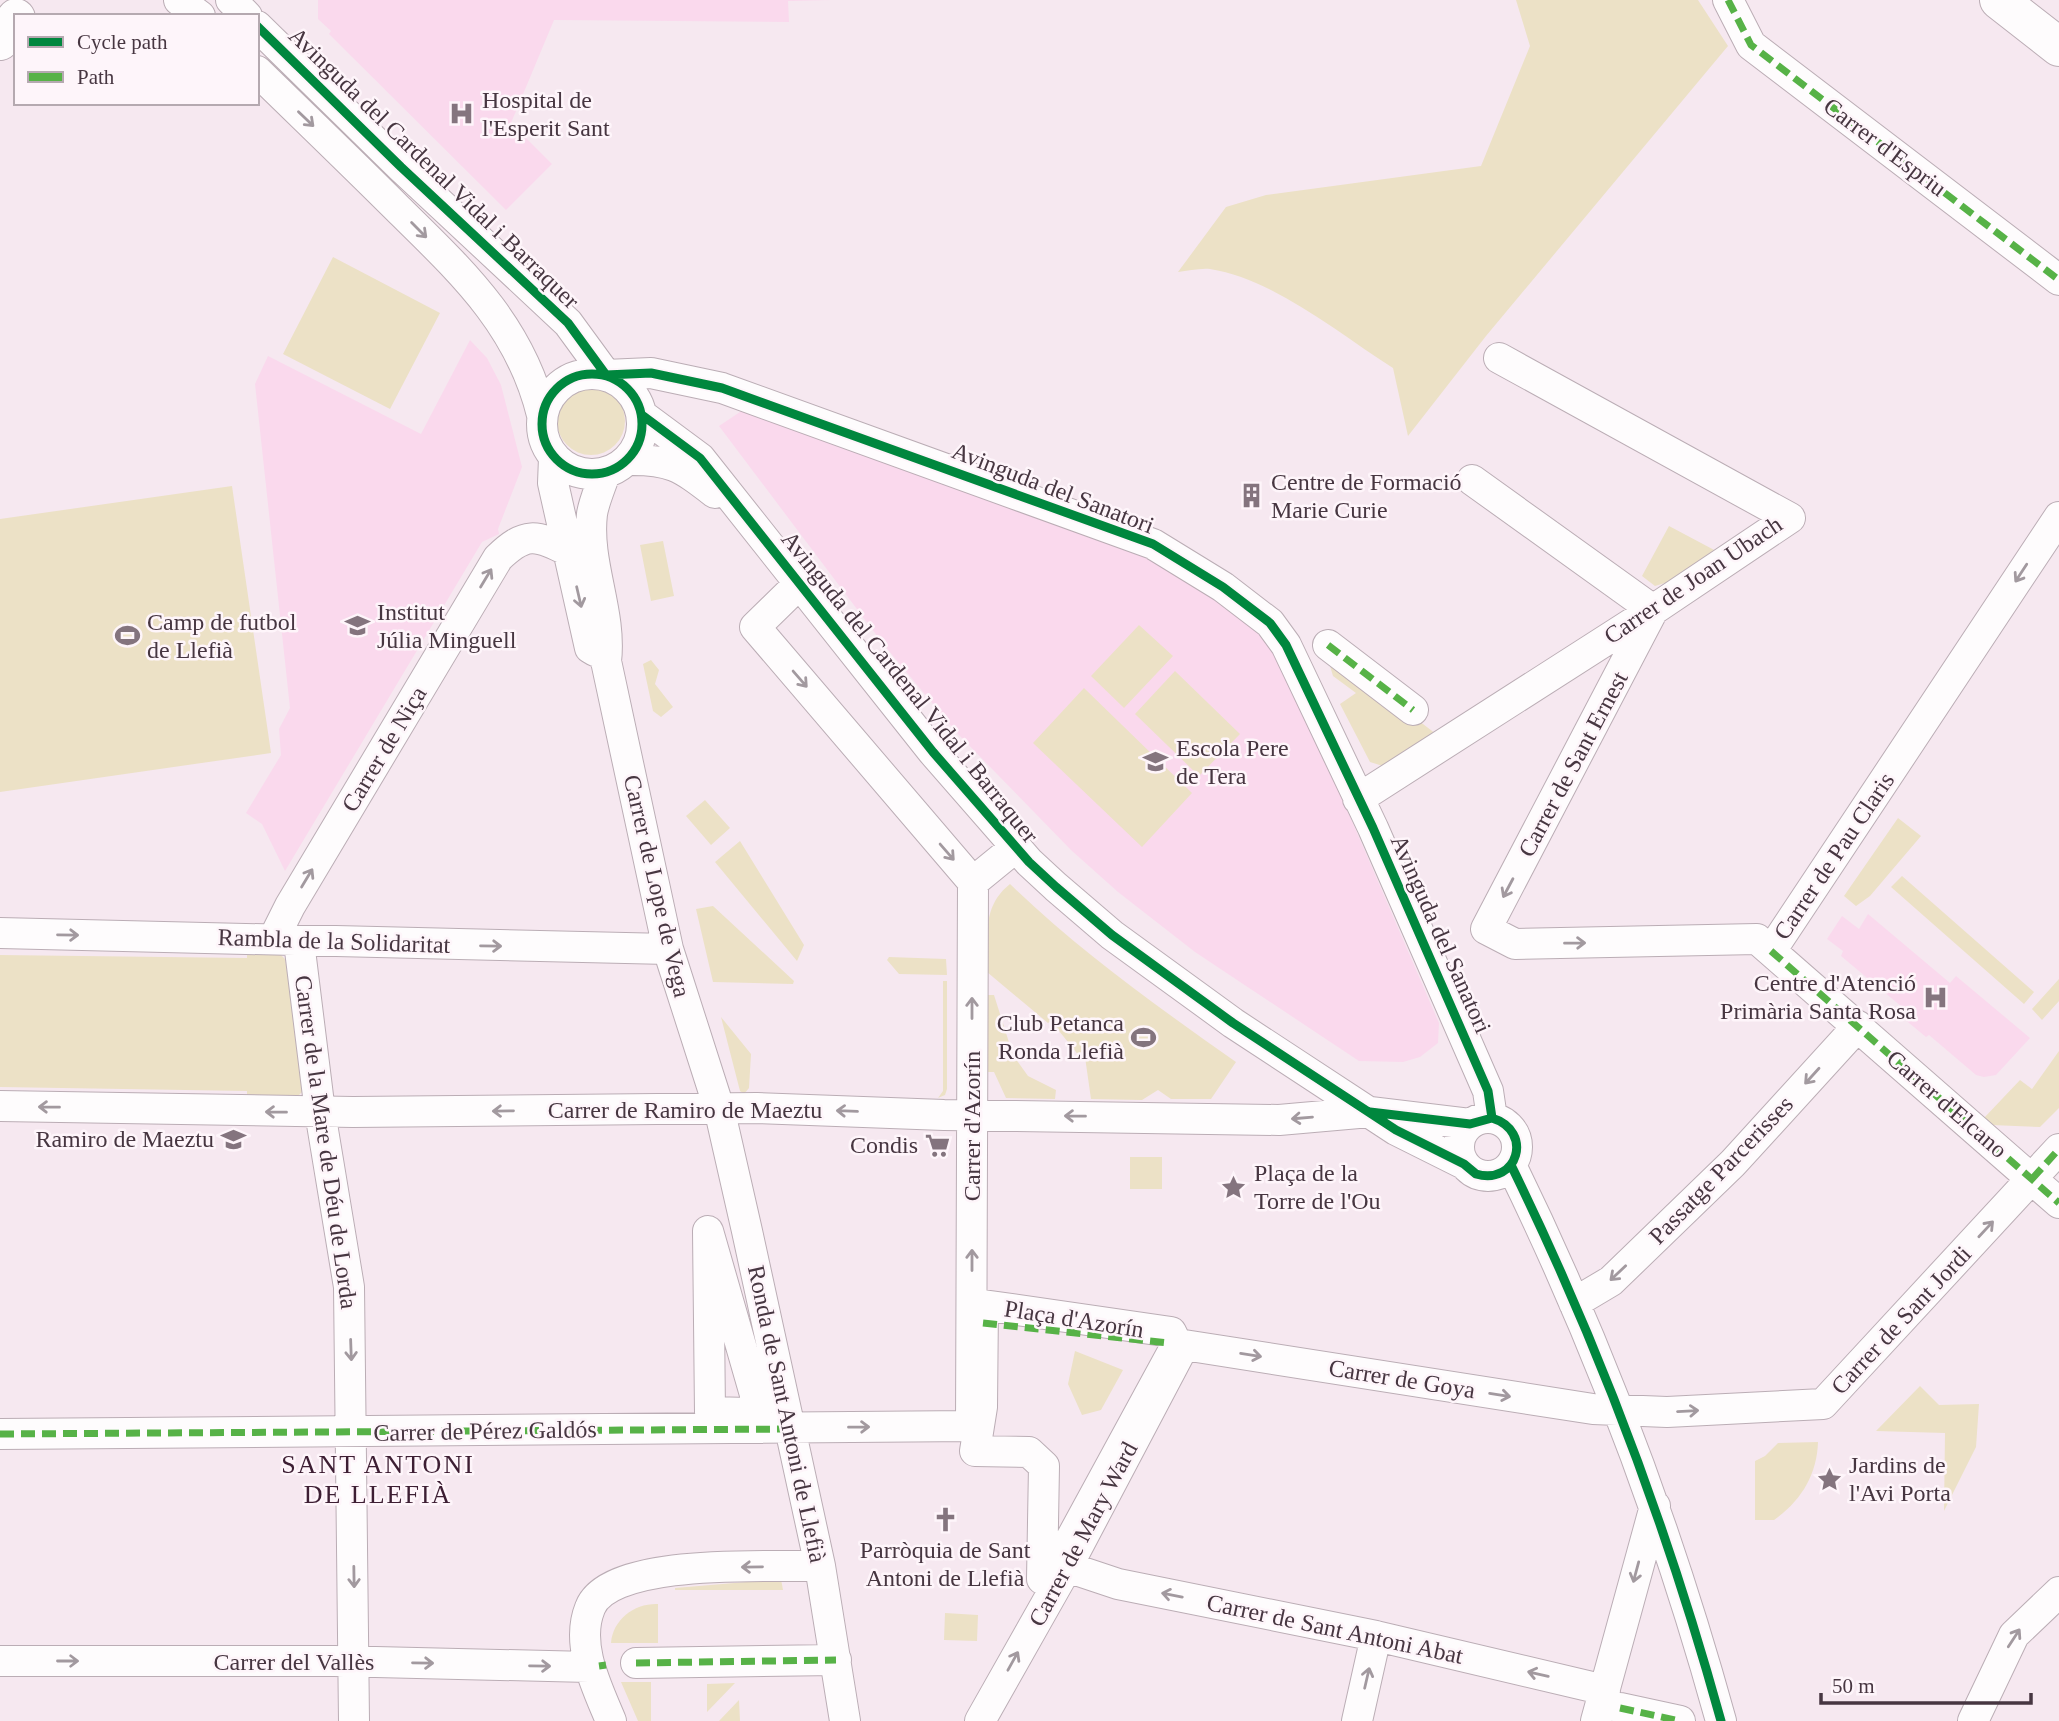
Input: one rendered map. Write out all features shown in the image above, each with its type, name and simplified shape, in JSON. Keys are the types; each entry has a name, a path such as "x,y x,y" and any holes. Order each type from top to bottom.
{"street":[{"path":"20,14 34,0"},
{"path":"179,0 197,14"},
{"path":"231,0 245,14"},
{"name":"Carrer d'Espriu","path":"1728,0 1751,45 2059,280"},
{"path":"1999,0 2059,47"},
{"path":"0,41 14,21"},
{"name":"Avinguda del Cardenal Vidal i Barraquer","path":"259,28 524,284 568,323 606,375"},
{"name":"Avinguda del Cardenal Vidal i Barraquer","path":"259,73 475,285 513,340 534,384 542,415"},
{"name":"Avinguda del Cardenal Vidal i Barraquer","path":"513,340 514,304 524,284"},
{"name":"Carrer de Joan Ubach","path":"1358,799 1653,610 1790,518 1499,358"},
{"path":"585,373 606,375 629,389 642,415 637,447 616,466 580,473 565,467 545,445 542,415 549,395 565,380 585,373"},
{"name":"Avinguda del Sanatori","path":"606,375 651,373 722,388 1153,544 1223,587 1270,623 1286,645 1489,1091 1481,1121"},
{"name":"Avinguda del Cardenal Vidal i Barraquer","path":"642,415 700,458 933,752 1017,847 1112,935 1233,1023 1426,1147 1464,1164"},
{"name":"Carrer de Lope de Vega","path":"554,458 553,483 590,648 606,661"},
{"name":"Avinguda del Cardenal Vidal i Barraquer","path":"616,466 660,459 692,475 746,516"},
{"name":"Carrer de Lope de Vega","path":"616,466 592,514 594,552 608,642 606,661 668,949 719,1108"},
{"path":"1472,480 1653,610"},
{"name":"Carrer de Pau Claris","path":"1486,929 1515,944 1757,939 1771,951 2059,517"},
{"name":"Carrer de Niça","path":"286,940 290,906 498,558 512,545 531,537 545,539 568,551"},
{"name":"Avinguda del Cardenal Vidal i Barraquer","path":"800,583 755,627 973,882"},
{"name":"Carrer de Sant Ernest","path":"1486,929 1653,610"},
{"path":"1328,645 1413,710"},
{"path":"973,882 1017,847"},
{"name":"Carrer d'Azorín","path":"971,1426 970,1115 973,882"},
{"name":"Rambla de la Solidaritat","path":"0,933 668,949"},
{"name":"Carrer de la Mare de Déu de Lorda","path":"286,940 320,1112 349,1287 354,1721"},
{"name":"Carrer d'Elcano","path":"1771,951 2059,1203"},
{"name":"Passatge Parcerisses","path":"1574,1303 1611,1281 1733,1163 1858,1026"},
{"name":"Carrer de Ramiro de Maeztu","path":"0,1106 320,1112 719,1108 1279,1119 1370,1112"},
{"name":"Ronda de Sant Antoni de Llefià","path":"719,1108 820,1566 845,1721"},
{"name":"Avinguda del Cardenal Vidal i Barraquer","path":"1370,1112 1481,1121"},
{"path":"1481,1121 1508,1126 1514,1134 1516,1155 1511,1165 1492,1177 1476,1174 1464,1164 1459,1143 1481,1121"},
{"name":"Carrer de Sant Jordi","path":"1620,1411 1667,1412 1823,1404 2059,1149"},
{"path":"1511,1165 1546,1236 1620,1411 1727,1718"},
{"path":"708,1231 758,1405 748,1413 710,1412 708,1231"},
{"name":"Plaça d'Azorín","path":"983,1305 1171,1332 1177,1344 1055,1568 1042,1579 1044,1466 1029,1452 975,1451 982,1407 983,1323 983,1305"},
{"name":"Carrer de Goya","path":"983,1323 1176,1344 1580,1408 1620,1411"},
{"name":"Carrer de Mary Ward","path":"980,1721 1067,1567 1176,1344"},
{"name":"Carrer de Pérez Galdós","path":"0,1434 971,1426"},
{"path":"1607,1706 1655,1506"},
{"path":"611,1721 586,1628 590,1606 600,1594 618,1583 667,1570 820,1566"},
{"name":"Carrer de Sant Antoni Abat","path":"1067,1567 1118,1584 1376,1636 1607,1706 1680,1721"},
{"path":"1973,1721 2014,1635 2059,1592"},
{"path":"1357,1721 1376,1636"},
{"path":"636,1663 836,1660"},
{"name":"Carrer del Vallès","path":"0,1661 598,1666"}],"shaded area":[{"name":"Hospital de l'Esperit Sant","path":"318,0 831,0 788,1 789,22 554,20 511,123 552,164 506,210 329,34 331,31 318,19"},
{"path":"1516,0 1698,0 1728,46 1486,336 1408,436 1393,368 1305,310 1258,284 1210,269 1178,272 1226,207 1266,195 1481,166 1530,46"},
{"path":"333,257 440,313 390,409 283,354"},
{"name":"Institut Júlia Minguell","path":"470,340 487,358 501,385 522,467 498,529 499,534 482,542 285,871 262,824 246,813 281,755 279,729 290,708 255,384 268,356 421,434"},
{"path":"591,387 604,390 615,397 622,408 625,421 622,434 615,445 604,452 591,455 578,452 567,445 560,434 557,421 560,408 567,397 578,390"},
{"name":"Escola Pere de Tera","path":"743,410 863,450 1172,567 1277,647 1439,1023 1438,1043 1420,1057 1403,1062 1359,1061 1195,952 1118,892 1071,850 958,734 884,645 719,426"},
{"name":"Camp de futbol de Llefià","path":"232,486 271,753 0,792 0,519"},
{"path":"1669,526 1718,552 1668,582 1655,586 1642,576"},
{"path":"663,541 674,596 651,601 640,545"},
{"path":"1139,625 1173,656 1124,708 1091,676"},
{"path":"1327,656 1345,664 1436,734 1386,767 1370,762 1340,704 1356,693 1333,676"},
{"path":"651,660 659,670 655,684 673,707 661,717 653,711 643,664"},
{"path":"1175,671 1240,734 1199,776 1135,714"},
{"path":"1084,688 1192,793 1142,847 1033,743"},
{"path":"705,800 730,828 711,845 686,816"},
{"path":"1898,818 1921,836 1870,896 1856,906 1844,896"},
{"path":"740,841 804,945 797,961 715,862"},
{"path":"1902,876 2034,992 2024,1004 1891,887"},
{"name":"Club Petanca Ronda Llefià","path":"1010,884 1091,955 1236,1062 1211,1099 1171,1099 1158,1090 1142,1100 1091,1099 1085,1057 1080,1057 1051,1021 1048,1023 987,972 990,913 994,903"},
{"path":"713,906 794,981 793,984 713,982 696,909"},
{"name":"Centre d'Atenció Primària Santa Rosa","path":"1868,914 1950,983 1956,976 2030,1038 1996,1075 1976,1075 1929,1035 1926,1037 1903,1018 1908,1012 1841,956 1843,951 1827,939 1842,916 1859,929"},
{"path":"247,951 280,954 285,959 305,1081 303,1091 298,1096 247,1098 247,1091 0,1087 0,955 247,958"},
{"path":"889,957 946,959 947,975 899,974 887,960"},
{"path":"2059,979 2059,1001 2042,1020 2032,1009"},
{"path":"943,981 947,981 947,1089 945,1095 938,1098 943,1091"},
{"path":"988,995 994,995 1013,1055 1028,1076 1056,1090 1055,1099 1006,1098 994,1072 988,1072"},
{"path":"721,1017 751,1054 749,1088 744,1094 740,1091"},
{"path":"2059,1051 2059,1108 2040,1127 1991,1125 1984,1118 2020,1080 2032,1089"},
{"path":"1130,1157 1162,1157 1162,1189 1130,1189"},
{"path":"1075,1351 1123,1370 1101,1410 1082,1415 1068,1384"},
{"path":"1920,1386 1939,1405 1979,1404 1976,1447 1944,1511 1945,1433 1876,1431"},
{"path":"1818,1442 1811,1476 1800,1496 1774,1520 1755,1520 1755,1461 1765,1456 1778,1443"},
{"path":"781,1579 783,1590 675,1590 675,1588"},
{"path":"658,1604 658,1643 611,1643 616,1627 627,1614 641,1606"},
{"path":"945,1613 978,1615 977,1641 944,1640"},
{"path":"621,1682 651,1682 651,1721 638,1721"},
{"path":"735,1683 707,1712 707,1684"},
{"path":"739,1700 740,1721 719,1721"}],"marked path":[{"path":"1728,0 1751,45 2059,280"},
{"path":"1328,645 1413,710"},
{"path":"1771,951 2059,1203"},
{"path":"2032,1179 2059,1149"},
{"path":"983,1323 1169,1343"},
{"path":"0,1434 791,1429"},
{"path":"636,1663 836,1660"},
{"path":"599,1666 606,1665"},
{"path":"1620,1708 1680,1721"}],"cycle path":[{"path":"259,28 401,167 568,323 606,375"},
{"path":"606,375 651,373 722,388 1153,544 1223,587 1270,623 1286,645 1373,828 1488,1091 1492,1118"},
{"path":"592,374 611,377 628,388 639,405 642,424 639,443 628,460 611,471 592,474 573,471 556,460 545,443 542,424 545,405 556,388 573,377 592,374"},
{"path":"642,415 700,458 933,752 1029,862 1112,935 1233,1023 1396,1130 1464,1164 1476,1174 1490,1176 1502,1172 1511,1165 1516,1155 1513,1134 1505,1125 1492,1118 1470,1124 1370,1112"},
{"path":"1511,1165 1573,1300 1629,1438 1678,1578 1721,1721"}],"place":[{"name":"Hospital de l'Esperit Sant","path":"462,114"},
{"name":"Centre de Formació Marie Curie","path":"1251,496"},
{"name":"Institut Júlia Minguell","path":"357,626"},
{"name":"Camp de futbol de Llefià","path":"127,636"},
{"name":"Escola Pere de Tera","path":"1156,762"},
{"name":"Centre d'Atenció Primària Santa Rosa","path":"1936,997"},
{"name":"Club Petanca Ronda Llefià","path":"1144,1037"},
{"name":"Ramiro de Maeztu","path":"234,1139"},
{"name":"Condis","path":"938,1145"},
{"name":"Plaça de la Torre de l'Ou","path":"1234,1187"},
{"name":"Jardins de l'Avi Porta","path":"1829,1479"},
{"name":"Parròquia de Sant Antoni de Llefià","path":"945,1519"}],"district":[{"name":"SANT ANTONI DE LLEFIÀ","path":"378,1479"}]}
